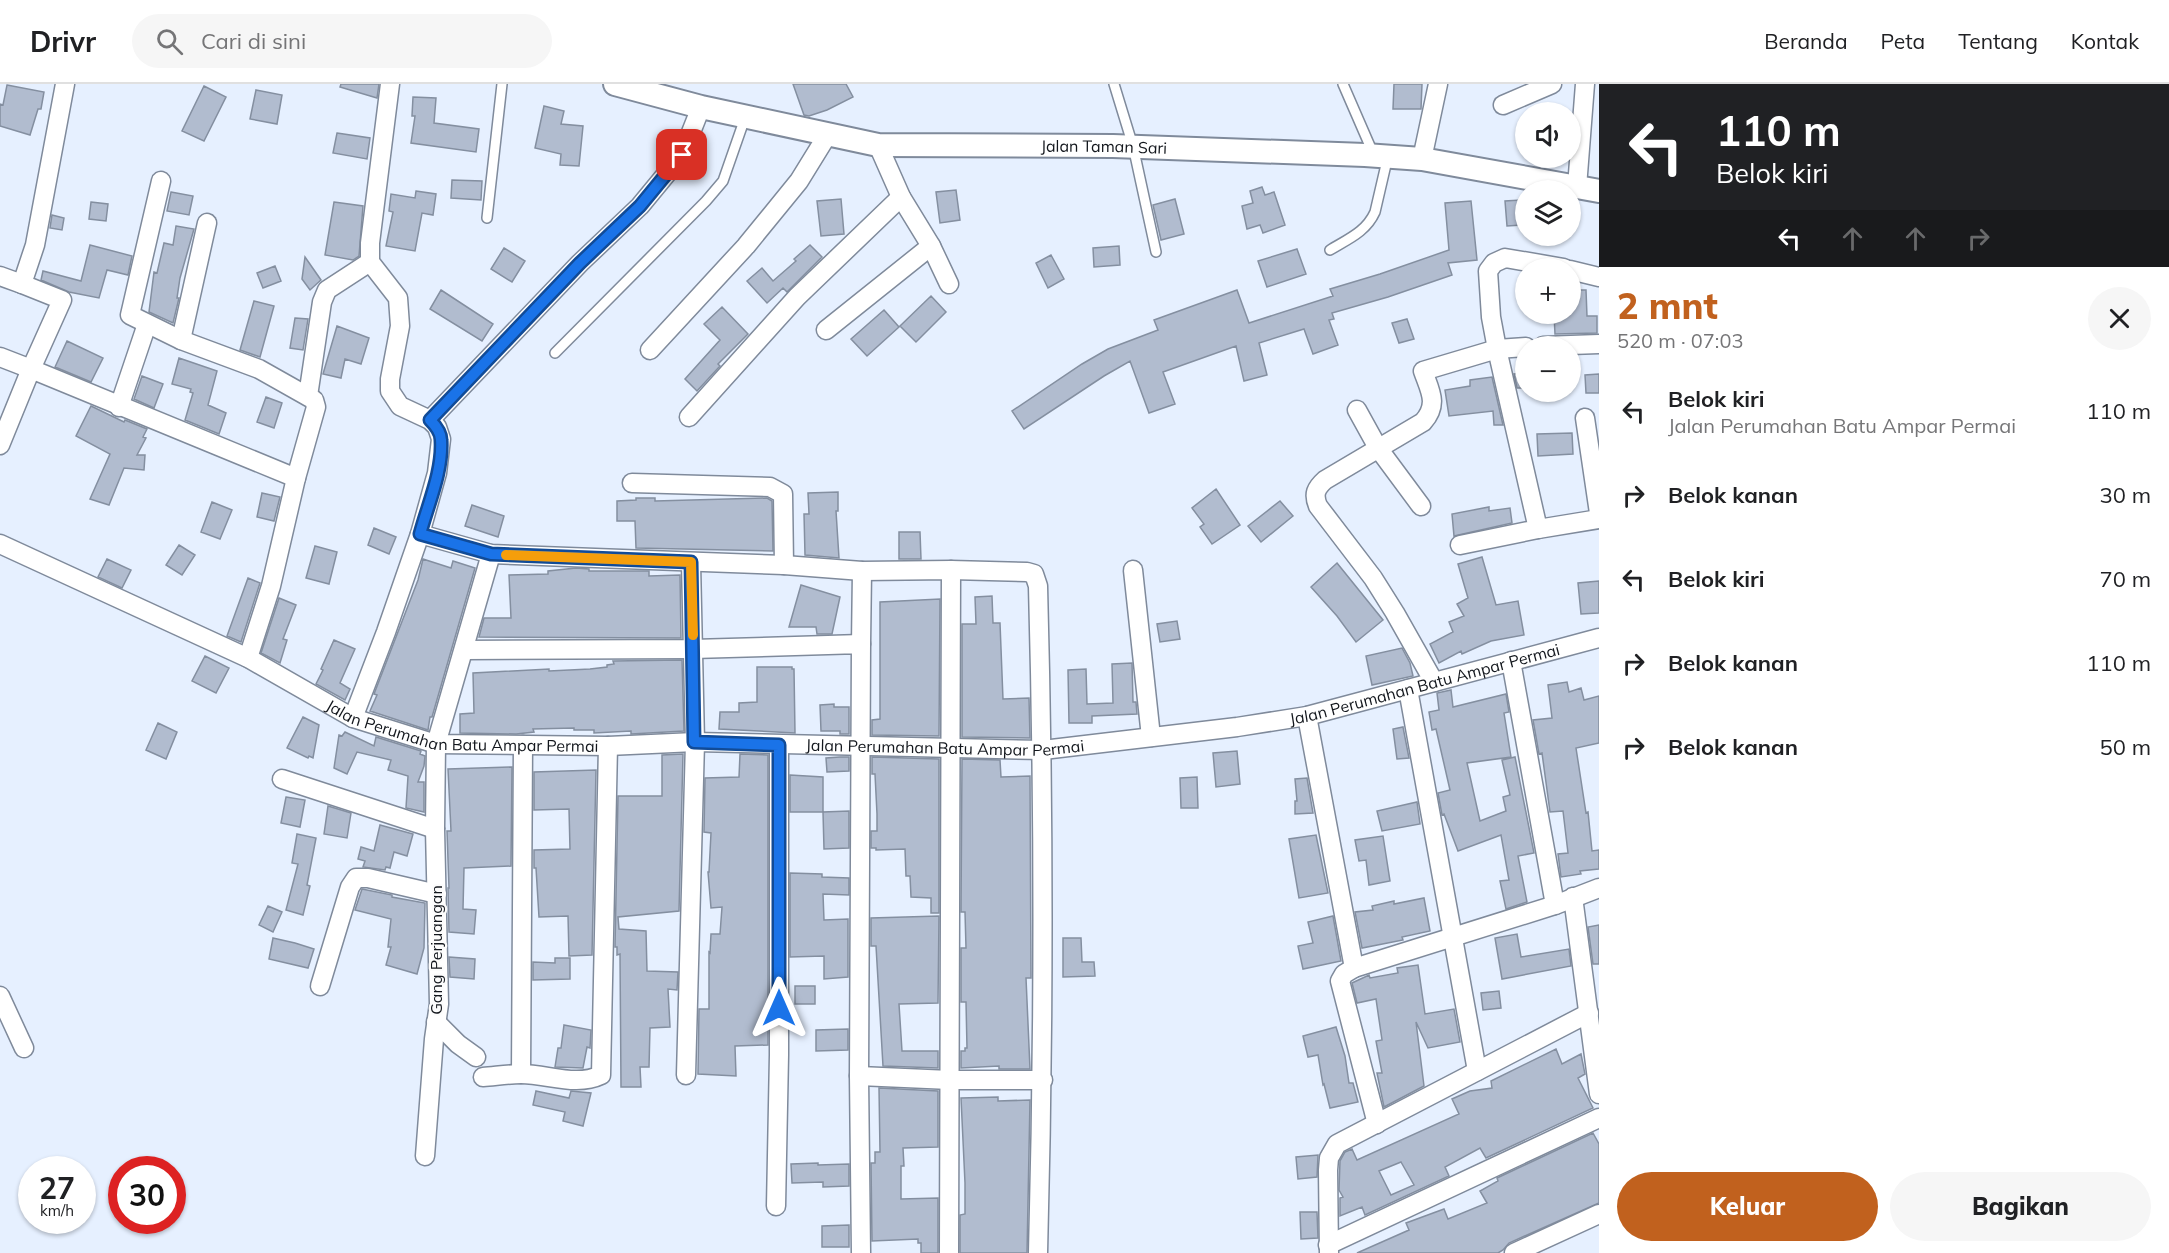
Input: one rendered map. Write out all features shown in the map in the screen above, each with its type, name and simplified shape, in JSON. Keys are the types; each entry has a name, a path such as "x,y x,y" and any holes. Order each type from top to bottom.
{"street":[{"path":"22,284 34,245 64,84"},
{"path":"353,718 387,632 420,534 438,473 441,439 437,427 430,420 400,406 390,391 390,379 400,326 398,298 370,262 370,243 390,84"},
{"name":"Jalan Taman Sari","path":"615,84 701,107 878,145 1133,146 1381,156 1422,159 1538,180"},
{"path":"1422,159 1438,84"},
{"path":"1503,105 1552,84"},
{"path":"1577,180 1585,84"},
{"path":"430,420 580,263 640,206 682,155 701,107"},
{"path":"650,350 746,246 799,181 828,134"},
{"path":"878,145 901,197 931,246 949,284"},
{"path":"161,181 130,315 181,340 259,369 308,396 314,400 316,407 271,586 248,658"},
{"name":"Jalan Taman Sari","path":"1581,188 1599,191"},
{"path":"689,417 797,297 901,197"},
{"path":"181,340 207,223"},
{"path":"826,330 931,246"},
{"path":"1515,260 1505,258 1494,264 1488,271 1491,317 1538,529"},
{"path":"308,396 322,302 327,290 370,262"},
{"path":"1581,272 1599,276"},
{"path":"0,276 62,300 0,445"},
{"path":"119,407 147,324"},
{"path":"1581,345 1599,345"},
{"path":"1434,682 1373,578 1315,499 1318,486 1423,422 1430,414 1432,398 1423,371 1497,349 1515,348"},
{"path":"0,357 297,478"},
{"path":"1357,410 1378,448 1421,506"},
{"path":"1585,418 1599,513"},
{"path":"632,483 770,486 783,494 784,565"},
{"path":"1460,545 1599,519"},
{"path":"420,534 491,554 784,565 862,572 951,570 1034,574 1043,750 1042,1080 1038,1253"},
{"name":"Jalan Perumahan Batu Ampar Permai","path":"0,544 248,658 353,718 436,744 608,746 694,742 1043,750 1307,716 1599,638"},
{"name":"Gang Perjuangan","path":"425,1156 439,1004 435,829 436,744 491,554"},
{"path":"686,1075 694,742 691,562"},
{"path":"949,1253 951,570"},
{"path":"1132,570 1151,737"},
{"path":"861,1253 859,1076 862,572"},
{"path":"464,650 693,649 861,644"},
{"path":"1511,661 1555,905"},
{"path":"1408,689 1477,1071"},
{"path":"1307,716 1354,968"},
{"path":"521,1074 523,744"},
{"path":"776,1206 779,1055 779,745"},
{"path":"483,1077 521,1074 591,1080 601,1075 608,746"},
{"path":"282,779 435,829"},
{"path":"320,986 350,887 356,878 368,878 437,894"},
{"path":"1377,1124 1340,981 1344,974 1354,968 1555,905 1599,888"},
{"path":"1573,897 1599,1094"},
{"path":"0,996 24,1048"},
{"path":"1589,1013 1337,1144 1329,1158 1328,1249 1599,1118"},
{"path":"436,1022 458,1044 476,1057"},
{"path":"859,1076 950,1080 1042,1080"},
{"path":"1514,1253 1599,1214"}],"lane":[{"path":"487,218 502,84"},
{"path":"1114,84 1133,146 1156,252"},
{"path":"1330,250 1359,233 1371,220 1377,206 1381,156 1343,84"},
{"path":"555,353 706,201 723,181 746,116"}],"building":[{"path":"341,84 379,84 377,98 340,87"},
{"path":"793,84 846,84 853,97 827,110 809,116 804,115"},
{"path":"1394,84 1422,84 1421,109 1393,109"},
{"path":"7,85 44,92 41,109 38,109 30,135 0,126 0,104 3,105"},
{"path":"204,86 226,97 204,141 182,131"},
{"path":"256,90 282,95 277,124 250,119"},
{"path":"413,97 436,98 434,123 479,129 476,152 411,143 415,116 412,116"},
{"path":"544,106 564,111 561,124 583,126 579,166 560,165 561,154 535,148"},
{"path":"337,133 370,138 367,159 333,153"},
{"path":"452,180 482,181 481,200 451,198"},
{"path":"1262,187 1265,195 1274,192 1285,225 1263,233 1260,225 1247,229 1242,206 1253,203 1250,191"},
{"path":"956,190 960,220 940,223 936,192"},
{"path":"416,191 436,194 433,215 422,213 415,251 386,246 393,212 389,211 391,194 415,198"},
{"path":"171,192 193,196 189,215 167,211"},
{"path":"841,199 844,234 821,236 817,201"},
{"path":"1175,199 1184,234 1161,240 1153,205"},
{"path":"1515,200 1515,225 1507,226 1505,201"},
{"path":"1471,201 1477,260 1448,263 1452,275 1332,313 1334,319 1329,320 1338,345 1313,354 1304,329 1259,343 1267,375 1244,381 1236,346 1163,372 1175,404 1149,413 1130,361 1024,429 1012,411 1108,349 1158,330 1154,320 1237,290 1249,323 1333,296 1330,289 1449,250 1445,203"},
{"path":"91,202 108,204 106,221 89,219"},
{"path":"334,202 363,206 359,256 353,260 325,255"},
{"path":"52,215 64,218 62,230 50,228"},
{"path":"176,226 194,229 180,278 177,298 179,298 173,323 149,312 154,272 157,273 164,243 173,245"},
{"path":"90,245 132,256 128,275 107,270 99,298 69,292 41,280 43,271 81,281"},
{"path":"810,245 822,257 787,292 783,288 767,303 747,281 762,268 773,281"},
{"path":"1119,246 1120,265 1094,267 1093,248"},
{"path":"504,248 525,261 512,282 491,269"},
{"path":"1297,249 1306,274 1267,287 1258,261"},
{"path":"1051,255 1064,279 1048,288 1036,263"},
{"path":"305,257 321,280 310,290 302,279"},
{"path":"275,266 281,281 263,288 257,273"},
{"path":"441,290 493,324 482,341 430,309"},
{"path":"1581,290 1586,290 1587,316 1597,316 1597,333 1555,334 1554,324 1581,324"},
{"path":"931,296 946,312 916,342 900,326"},
{"path":"254,301 274,306 260,357 240,350"},
{"path":"722,307 748,334 718,364 720,366 697,391 685,379 720,340 704,324"},
{"path":"884,310 899,327 867,356 851,339"},
{"path":"295,318 308,319 303,350 290,348"},
{"path":"1407,319 1414,339 1399,343 1392,323"},
{"path":"337,326 369,338 361,364 345,359 341,378 323,374"},
{"path":"67,341 103,358 91,382 55,367"},
{"path":"179,358 217,371 208,405 226,413 219,434 185,420 193,393 190,392 191,389 172,384"},
{"path":"1599,374 1599,393 1586,393 1585,375"},
{"path":"142,376 163,384 154,408 134,399"},
{"path":"1492,377 1503,425 1494,425 1493,411 1449,416 1445,390 1470,386 1470,380"},
{"path":"266,397 282,403 274,428 257,422"},
{"path":"91,406 124,422 125,420 147,429 143,437 146,438 137,455 145,455 144,470 124,468 109,505 90,499 110,454 76,436"},
{"path":"1572,433 1573,454 1538,456 1537,434"},
{"path":"1216,489 1240,525 1212,544 1200,527 1204,524 1192,508"},
{"path":"838,492 838,511 836,511 839,558 805,555 804,514 809,514 808,493"},
{"path":"262,493 280,497 274,521 257,517"},
{"path":"636,498 655,498 655,501 767,498 772,501 773,551 636,548 635,521 617,521 617,501 636,500"},
{"path":"1280,501 1293,516 1261,542 1248,526"},
{"path":"212,502 232,510 220,539 201,532"},
{"path":"472,505 504,516 498,537 465,526"},
{"path":"1489,507 1489,511 1510,508 1512,523 1454,536 1452,514"},
{"path":"374,528 396,537 389,554 368,545"},
{"path":"899,532 920,532 921,559 899,559"},
{"path":"179,545 195,555 182,575 166,565"},
{"path":"315,546 337,552 329,584 306,578"},
{"path":"1482,557 1496,605 1518,601 1524,635 1491,641 1462,654 1461,651 1439,663 1430,644 1453,632 1449,622 1464,616 1457,604 1468,598 1458,564"},
{"path":"107,559 131,570 122,588 98,577"},
{"path":"423,559 451,568 453,561 475,568 428,730 370,711 377,695 374,694 418,580"},
{"path":"1337,563 1383,620 1356,642 1311,587"},
{"path":"589,569 589,571 649,571 649,576 680,575 681,638 479,637 484,618 511,618 509,575 548,574 548,571"},
{"path":"248,578 260,583 241,642 227,636"},
{"path":"1599,581 1599,613 1581,614 1578,583"},
{"path":"801,585 840,597 832,634 817,634 816,627 789,627"},
{"path":"992,596 993,623 1000,623 1003,699 1029,698 1030,738 962,737 962,624 976,624 975,597"},
{"path":"279,598 296,605 283,639 287,640 280,663 261,653"},
{"path":"940,599 939,736 872,735 872,720 880,719 880,602"},
{"path":"1177,621 1180,639 1160,642 1157,624"},
{"path":"334,640 355,649 340,683 350,689 345,700 316,684"},
{"path":"1402,648 1410,663 1413,676 1372,685 1366,656"},
{"path":"205,656 229,668 216,693 192,681"},
{"path":"682,660 684,731 631,734 631,731 594,733 594,730 574,730 574,728 533,729 534,732 516,734 460,733 460,714 474,713 473,673 590,669 607,667 607,665 614,664 613,661"},
{"path":"1132,663 1133,702 1136,702 1137,714 1092,716 1092,723 1069,723 1068,670 1086,669 1087,704 1113,703 1112,664"},
{"path":"757,667 792,667 794,669 795,733 719,729 720,712 739,712 739,703 757,702"},
{"path":"1567,682 1569,692 1581,688 1584,700 1599,696 1599,743 1576,748 1586,813 1588,812 1592,851 1599,850 1599,869 1580,871 1581,874 1561,877 1558,854 1568,853 1563,811 1550,812 1542,753 1539,754 1533,720 1552,718 1548,685"},
{"path":"1451,690 1453,707 1506,694 1509,712 1504,713 1511,757 1467,763 1480,821 1506,811 1503,797 1510,795 1502,760 1515,757 1534,853 1518,856 1527,902 1506,909 1500,881 1509,880 1501,835 1458,851 1444,814 1442,815 1438,793 1450,790 1436,729 1432,730 1429,712 1439,710 1437,693"},
{"path":"834,704 834,707 849,707 849,734 840,734 840,731 821,731 820,705"},
{"path":"303,717 319,725 313,758 287,748"},
{"path":"158,723 177,732 166,759 146,750"},
{"path":"1403,727 1409,758 1397,759 1393,729"},
{"path":"345,732 374,746 376,737 421,751 420,754 425,756 418,782 424,782 424,812 406,808 408,776 388,770 391,760 357,752 347,774 334,768 339,735 342,736"},
{"path":"1237,751 1240,784 1216,787 1213,753"},
{"path":"683,754 679,911 618,917 619,929 646,931 647,971 678,972 677,990 668,989 670,1027 650,1028 649,1067 640,1067 641,1087 621,1087 620,954 617,955 617,947 615,947 618,796 662,796 662,755"},
{"path":"740,754 768,755 768,1045 735,1046 736,1076 698,1074 699,1009 709,1009 711,934 720,934 722,907 711,908 708,872 711,833 704,832 705,778 739,777"},
{"path":"849,757 849,771 827,772 826,758"},
{"path":"872,757 939,759 939,913 931,913 931,898 911,897 910,876 906,876 905,849 876,850 876,848 871,848 871,831 877,831 875,774 872,774"},
{"path":"962,759 1000,760 1001,777 1030,776 1031,978 1026,978 1030,1069 999,1069 999,1066 961,1068 961,1051 967,1048 966,1002 961,1002 961,948 966,948 965,912 961,912"},
{"path":"512,767 511,866 464,868 463,909 476,910 474,934 449,932 447,831 451,831 448,769"},
{"path":"596,770 592,955 569,956 568,916 539,917 534,850 570,849 569,809 534,810 534,772"},
{"path":"790,775 823,777 823,812 790,812"},
{"path":"1197,777 1198,808 1181,808 1180,778"},
{"path":"1307,778 1313,813 1295,814 1295,801 1297,801 1295,779"},
{"path":"286,797 305,800 300,827 281,823"},
{"path":"1417,802 1420,824 1382,831 1377,811"},
{"path":"328,806 351,813 347,838 324,834"},
{"path":"849,811 849,848 824,849 823,812"},
{"path":"380,825 413,834 407,856 394,852 390,868 386,867 385,870 363,867 365,861 358,859 361,847 374,851"},
{"path":"297,834 316,838 307,885 310,886 303,915 286,910 298,864 292,863"},
{"path":"1316,835 1328,893 1299,898 1289,839"},
{"path":"1383,836 1390,881 1369,885 1366,860 1359,861 1355,840"},
{"path":"790,873 849,878 849,895 823,894 824,920 848,919 848,977 824,979 824,956 790,957"},
{"path":"362,889 425,903 424,948 417,974 386,965 391,947 388,947 391,919 355,910"},
{"path":"1424,898 1430,931 1402,937 1403,940 1362,948 1355,912 1373,910 1372,906 1394,901 1394,904"},
{"path":"268,906 282,912 273,932 259,925"},
{"path":"939,916 938,1003 899,1004 902,1051 938,1051 938,1068 883,1066 876,946 871,946 871,918"},
{"path":"1333,916 1341,961 1303,969 1298,946 1313,943 1308,922"},
{"path":"1599,925 1599,964 1593,964 1588,927"},
{"path":"1517,934 1521,957 1569,949 1571,966 1502,979 1495,938"},
{"path":"273,938 314,949 308,968 269,959"},
{"path":"1063,938 1081,938 1082,962 1094,962 1095,976 1063,977"},
{"path":"449,957 475,959 474,979 450,977"},
{"path":"555,958 570,958 570,979 533,980 533,962 555,963"},
{"path":"1418,965 1425,1014 1454,1009 1460,1042 1428,1048 1416,1022 1424,1086 1384,1107 1377,1073 1382,1073 1376,1041 1382,1040 1376,999 1357,1003 1352,983 1369,975 1370,978 1398,973 1397,968"},
{"path":"795,986 815,986 815,1004 795,1004"},
{"path":"1499,991 1501,1008 1483,1010 1481,993"},
{"path":"564,1025 591,1030 590,1048 587,1047 583,1068 555,1067 558,1048 561,1048"},
{"path":"1336,1027 1345,1056 1349,1083 1353,1083 1358,1102 1330,1108 1318,1055 1308,1057 1303,1036"},
{"path":"848,1029 848,1050 816,1051 816,1030"},
{"path":"1556,1049 1562,1064 1581,1054 1585,1074 1578,1078 1593,1108 1486,1158 1480,1148 1445,1167 1449,1176 1365,1215 1362,1207 1340,1216 1340,1198 1343,1197 1339,1190 1340,1161 1345,1152 1352,1149 1357,1160 1459,1114 1452,1099 1470,1091 1492,1088 1491,1081","holes":["1401,1162 1414,1185 1391,1195 1379,1171"]},
{"path":"879,1088 938,1091 938,1147 903,1148 901,1199 938,1198 938,1253 921,1253 921,1243 918,1243 918,1239 872,1241 871,1163 875,1163 875,1152 880,1152"},
{"path":"536,1091 569,1098 571,1091 591,1093 583,1126 563,1121 565,1112 533,1105"},
{"path":"998,1097 998,1101 1030,1100 1027,1253 960,1253 960,1215 965,1214 961,1098"},
{"path":"1593,1133 1599,1144 1599,1203 1509,1243 1498,1253 1357,1253 1409,1230 1406,1223 1444,1209 1448,1219 1487,1203 1480,1191 1498,1181 1497,1178"},
{"path":"1318,1155 1317,1177 1298,1179 1296,1157"},
{"path":"818,1163 818,1165 849,1164 849,1186 823,1187 823,1182 792,1183 791,1164"},
{"path":"1300,1212 1317,1212 1318,1238 1301,1239"},
{"path":"849,1225 849,1247 822,1247 822,1226"}],"slow traffic":[{"path":"506,555 691,562 693,635"}],"route":[{"path":"682,155 640,206 580,263 430,420 437,427 441,439 438,473 420,534 491,554 691,562 694,742 779,745 779,1008"}]}
